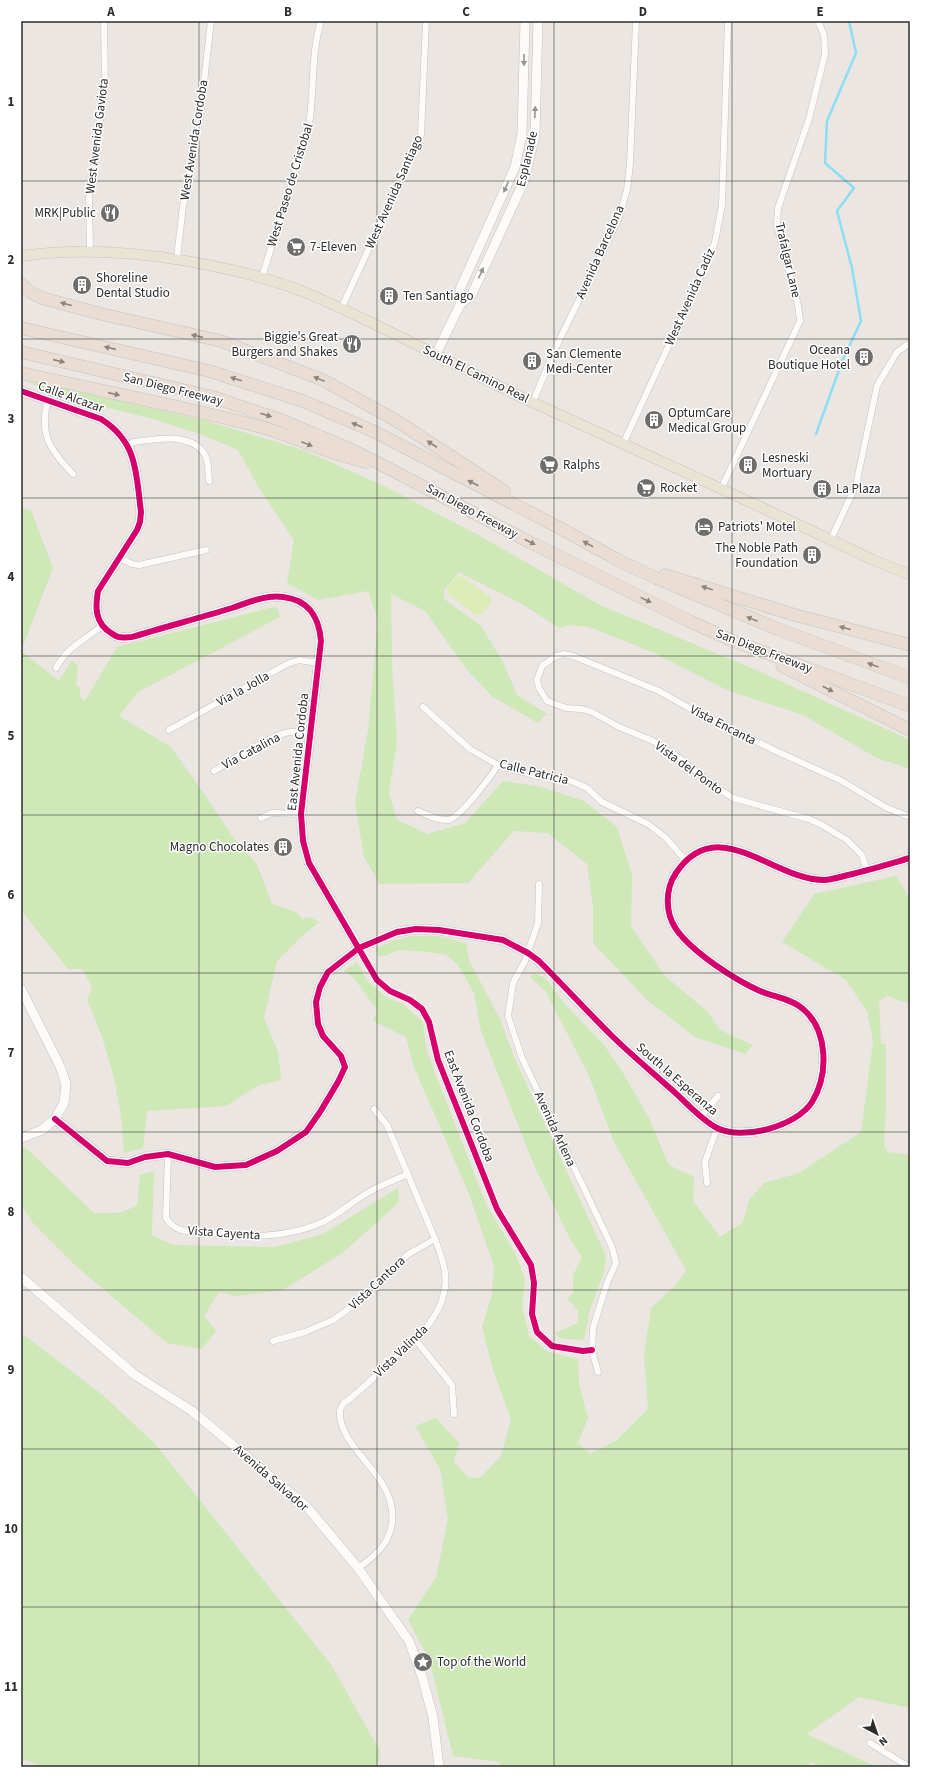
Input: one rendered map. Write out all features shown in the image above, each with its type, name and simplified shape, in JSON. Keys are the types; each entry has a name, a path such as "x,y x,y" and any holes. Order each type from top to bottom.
{"highway":[{"path":"21,284 30,292 42,298 101,314 220,341 323,380 397,421 558,527"},
{"name":"San Diego Freeway","path":"21,328 209,371 303,401 375,432 558,527 618,560 738,614 910,678"},
{"name":"San Diego Freeway","path":"21,352 213,397 280,420 350,449 531,543 689,622 731,640 910,706"},
{"path":"21,373 241,422 278,432 344,458 384,466"},
{"path":"618,560 795,614 910,644"},
{"path":"731,640 910,730"}],"main road":[{"name":"South El Camino Real","path":"21,256 90,252 147,254 177,258 239,271 302,292 341,309 623,444 910,575"}],"street":[{"name":"West Avenida Gaviota","path":"90,252 89,198 105,85 104,21"},
{"name":"West Avenida Cordoba","path":"177,258 183,206 200,116 211,21"},
{"name":"West Paseo de Cristobal","path":"262,278 308,131 311,114 315,50 321,21"},
{"name":"West Avenida Santiago","path":"341,309 421,135 426,21"},
{"name":"Esplanade","path":"460,305 460,289 515,167 522,134 525,21"},
{"name":"Esplanade","path":"436,354 460,305 472,294 524,181 535,135 538,21"},
{"name":"Avenida Barcelona","path":"533,402 554,351 618,220 627,190 630,164 636,21"},
{"name":"West Avenida Cadiz","path":"623,444 705,267 715,242 722,205 728,21"},
{"name":"Trafalgar Lane","path":"721,489 800,321 798,305 777,225 778,208 809,119 825,54 824,35 818,21"},
{"path":"522,134 535,135"},
{"path":"831,539 856,486 877,386 896,352 910,343"},
{"name":"Calle Alcazar","path":"21,391 48,399 101,419 112,427 128,445"},
{"path":"48,399 45,410 45,424 48,444 56,457 73,474"},
{"path":"56,668 69,649 102,626 96,613 98,591 120,558 137,530 140,522 141,512 133,457 128,445 134,442 177,438 197,446 205,454 209,481"},
{"path":"120,558 132,564 139,565 206,550"},
{"name":"East Avenida Cordoba","path":"102,626 118,637 132,637 254,601 282,596 305,605 313,613 320,626 321,641 302,814 303,841 309,863 377,980 390,991 410,1000 422,1009 430,1022 438,1060 497,1209 530,1266 534,1283 532,1314 537,1332 552,1346 583,1351 592,1350"},
{"name":"Vista Encanta","path":"538,673 542,666 556,656 564,654 573,656 659,691 689,708 776,751 840,780 887,808 910,817"},
{"name":"Via la Jolla","path":"169,730 287,664 299,660 319,663"},
{"name":"Vista del Ponto","path":"538,673 538,688 547,701 566,708 582,709 592,712 619,727 653,742 681,759 710,784 733,798 809,819 822,825 847,840 862,855 867,871"},
{"name":"Calle Patricia","path":"423,707 470,749 498,766 538,776 563,778 586,788 602,802 648,824 666,838 685,860"},
{"name":"Via Catalina","path":"214,771 278,735 290,732 303,733 311,736"},
{"path":"418,811 430,817 449,820 460,813 498,766"},
{"path":"261,818 272,813 302,814"},
{"name":"South la Esperanza","path":"168,1154 215,1167 246,1165 277,1151 306,1132 324,1106 345,1067 341,1056 323,1036 318,1024 316,1002 320,987 328,972 359,948 397,932 416,929 439,930 503,940 528,953 540,961 610,1035 701,1116 718,1128 747,1133 760,1132 796,1118 809,1106 818,1092 823,1058 821,1038 815,1022 799,1006 742,983 698,951 682,936 675,928 670,917 667,903 669,889 674,875 685,860 700,850 722,846 740,850 804,878 826,880 867,871 910,858"},
{"name":"Avenida Arlena","path":"539,884 538,923 528,953 513,984 508,1016 522,1058 612,1247 616,1263 598,1309 593,1328 592,1350 598,1372"},
{"path":"21,989 64,1076 66,1095 64,1103 55,1119 42,1130 21,1138"},
{"path":"701,1116 718,1096"},
{"name":"Vista Valinda","path":"358,1568 378,1554 385,1543 391,1528 393,1514 390,1498 381,1480 350,1440 341,1425 340,1410 343,1404 415,1339 434,1317 445,1292 446,1277 442,1256 387,1125 374,1109"},
{"path":"55,1119 106,1161 128,1163 145,1157 168,1154"},
{"path":"707,1183 705,1162 718,1128"},
{"name":"Vista Cayenta","path":"168,1154 166,1218 171,1226 182,1230 247,1237 276,1235 299,1231 324,1222 369,1192 408,1174"},
{"name":"Vista Cantora","path":"273,1341 305,1332 333,1320 357,1303 384,1279 407,1255 435,1239"},
{"name":"Avenida Salvador","path":"21,1277 135,1375 192,1411 307,1507 358,1568 409,1641 422,1676 433,1717 439,1767"},
{"path":"415,1339 452,1385 454,1414"},
{"path":"870,1743 909,1767"}],"green space":[{"path":"26,382 57,386 207,421 303,450 384,486 482,537 600,605 756,670 910,740 910,769 877,758 803,715 727,690 652,652 589,627 571,625 559,628 522,604 459,572 444,590 444,599 481,626 503,662 517,695 547,714 538,723 493,697 468,671 425,611 391,594 392,664 397,742 389,793 397,820 428,834 465,823 503,781 541,787 584,801 617,827 632,875 631,926 665,976 708,1012 720,1030 753,1045 745,1054 695,1037 648,1001 593,943 593,906 587,864 548,833 514,831 468,883 380,884 364,857 355,803 368,730 378,620 368,591 318,600 287,583 294,540 259,488 238,450 200,434 153,419 85,402"},
{"path":"21,508 31,510 53,568 21,651"},
{"path":"461,576 490,597 491,602 482,614 476,615 448,594 447,588 457,577"},
{"path":"277,606 280,617 138,692 119,716 171,747 235,840 257,864 272,904 296,912 302,919 310,917 319,922 301,937 277,961 264,1018 278,1052 281,1080 259,1085 226,1106 147,1111 143,1148 124,1153 121,1115 115,1083 103,1040 87,1000 92,987 82,969 68,969 21,910 21,651 59,681 72,660 78,667 76,685 80,688 80,697 85,701 117,647"},
{"path":"896,876 910,899 910,1004 887,996 879,1001 881,1043 886,1044 886,1108 884,1145 888,1152 910,1155 910,1708 859,1697 807,1734 876,1767 820,1767 812,1762 805,1767 502,1767 499,1762 453,1756 429,1659 408,1620 436,1577 448,1519 440,1469 415,1426 436,1418 459,1443 454,1462 469,1478 480,1478 501,1456 511,1419 493,1370 482,1327 492,1295 494,1266 467,1189 413,1065 406,1037 373,1021 377,1010 354,978 344,971 357,962 368,982 386,997 403,1004 423,1022 426,1048 487,1206 515,1253 525,1279 522,1306 529,1336 548,1352 578,1359 579,1384 588,1418 578,1443 590,1454 617,1440 648,1409 644,1355 651,1308 677,1284 686,1270 614,1142 589,1076 546,992 530,977 534,973 545,978 565,1004 604,1045 620,1068 649,1118 669,1165 694,1177 693,1201 720,1237 743,1222 749,1200 764,1183 799,1173 861,1132 873,1041 867,1011 846,980 782,942 814,894"},
{"path":"413,936 439,936 466,943 469,960 501,1021 514,1057 606,1256 604,1272 590,1310 584,1340 559,1338 555,1333 578,1323 578,1311 567,1298 573,1293 573,1275 582,1257 570,1239 533,1163 481,1031 474,993 458,965 447,955 400,950 380,957 375,949 395,940"},
{"path":"21,1147 26,1148 94,1213 119,1213 137,1206 140,1175 154,1171 152,1235 173,1245 275,1247 323,1234 398,1188 399,1202 344,1252 283,1290 236,1296 219,1292 204,1316 216,1331 202,1349 167,1343 76,1266 33,1223 21,1205"},
{"path":"21,1333 104,1396 155,1444 332,1666 380,1751 377,1767 43,1767 21,1758"}],"waterway":[{"path":"816,434 843,359 861,321 852,268 837,211 854,188 825,163 827,121 856,53 849,21"}],"cycle path":[{"path":"21,391 101,419 113,428 122,438 129,449 133,460 138,485 141,512 140,522 137,530 98,591 97,614 99,620 106,629 118,637 132,637 257,600 277,596 300,602 306,606 315,617 318,624 321,641 301,814 303,841 309,863 377,980 390,991 410,1000 422,1009 429,1022 438,1060 497,1209 531,1265 534,1283 532,1314 537,1332 552,1346 583,1351 592,1350"},
{"path":"55,1119 107,1161 128,1163 145,1157 168,1154 215,1167 246,1165 277,1151 306,1132 320,1112 345,1067 341,1056 323,1036 318,1024 316,1002 320,987 328,972 359,948 397,932 416,929 439,930 503,940 528,953 539,961 617,1041 711,1125 728,1132 741,1133 769,1129 782,1124 805,1111 818,1091 823,1066 823,1053 817,1028 811,1018 799,1006 788,1000 760,991 727,973 703,956 683,938 672,923 668,908 668,894 672,879 692,856 710,848 728,848 747,854 786,871 805,877 825,880 910,858"}],"place":[{"name":"MRK|Public","path":"110,213"},
{"name":"7-Eleven","path":"296,247"},
{"name":"Shoreline Dental Studio","path":"82,285"},
{"name":"Ten Santiago","path":"389,296"},
{"name":"Biggie's Great Burgers and Shakes","path":"352,344"},
{"name":"Oceana Boutique Hotel","path":"864,357"},
{"name":"San Clemente Medi-Center","path":"532,361"},
{"name":"OptumCare Medical Group","path":"654,420"},
{"name":"Ralphs","path":"549,465"},
{"name":"Lesneski Mortuary","path":"748,465"},
{"name":"Rocket","path":"646,488"},
{"name":"La Plaza","path":"822,489"},
{"name":"Patriots' Motel","path":"704,527"},
{"name":"The Noble Path Foundation","path":"812,555"},
{"name":"Magno Chocolates","path":"283,847"},
{"name":"Top of the World","path":"423,1662"}]}
